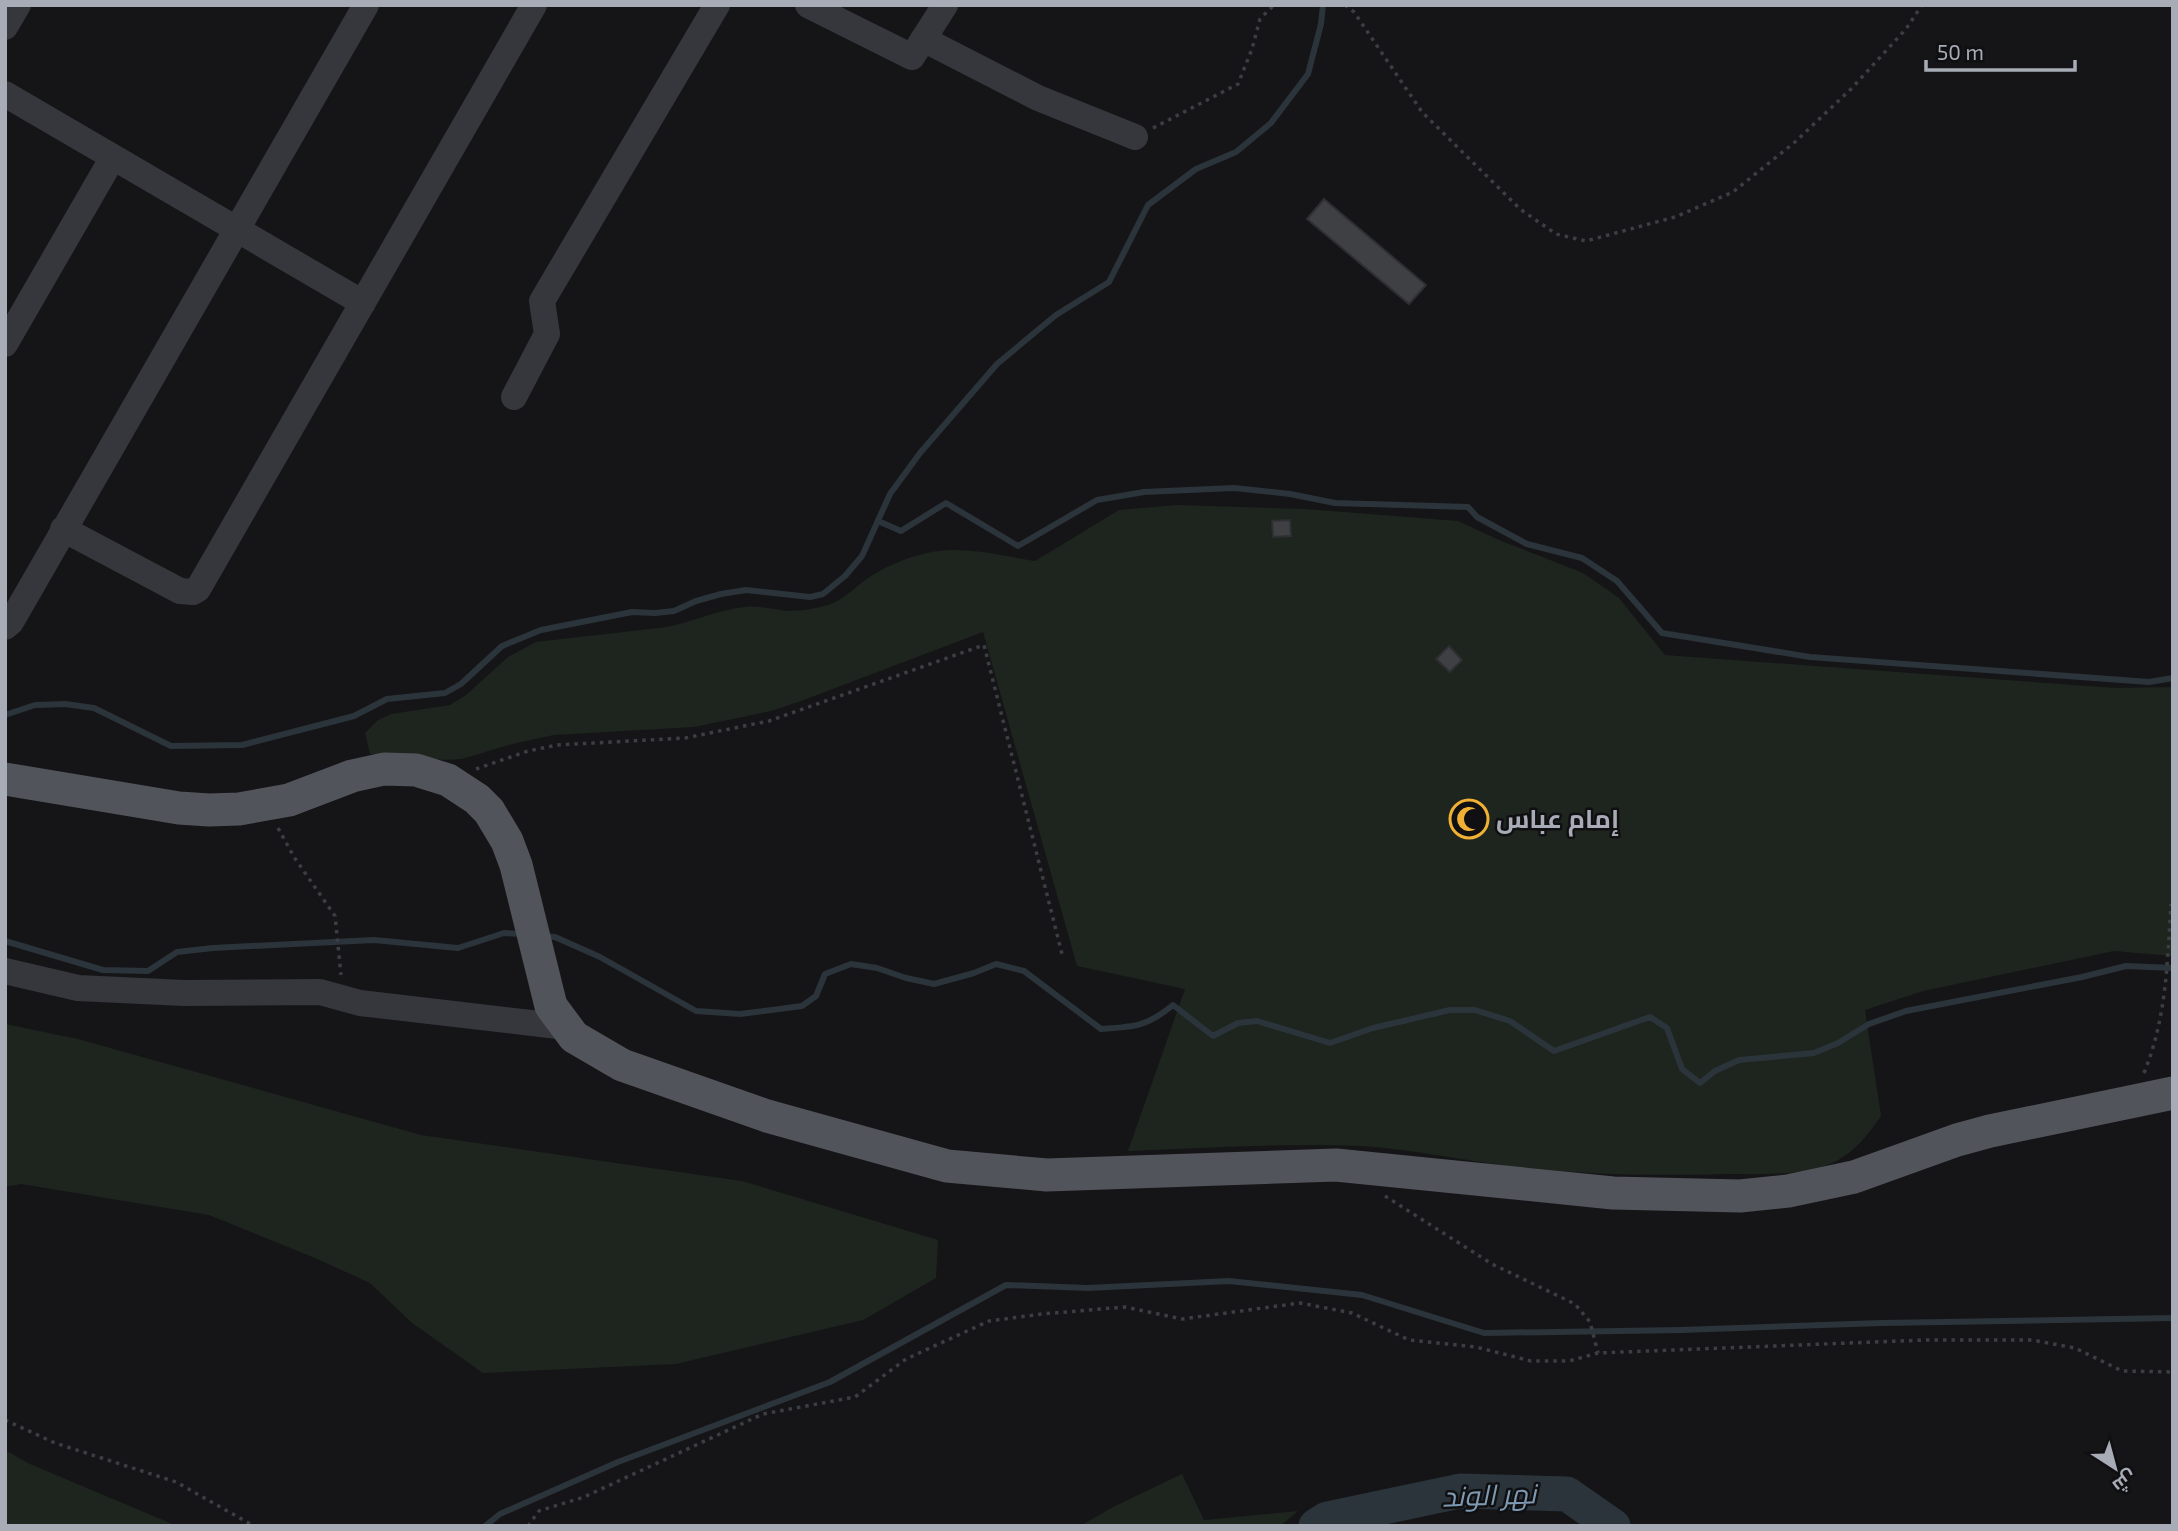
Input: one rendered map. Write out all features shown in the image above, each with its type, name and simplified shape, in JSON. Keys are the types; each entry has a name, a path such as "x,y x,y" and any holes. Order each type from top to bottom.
{"main road":[{"path":"5,779 209,810 264,805 314,793 360,774 384,769 416,770 448,780 477,799 499,826 516,865 551,1006 573,1037 622,1065 767,1116 947,1166 1047,1175 1336,1165 1613,1193 1740,1196 1788,1191 1854,1177 1957,1140 2173,1093"}],"street":[{"path":"5,27 18,5"},
{"path":"5,627 11,622 366,5"},
{"path":"64,529 180,591 193,592 198,589 534,5"},
{"path":"514,397 547,334 542,301 717,5"},
{"path":"808,5 912,57 945,5"},
{"path":"923,39 1038,98 1135,136"},
{"path":"5,94 363,303"},
{"path":"5,344 113,157"},
{"path":"5,971 79,988 184,993 320,992 360,1003 566,1027"}],"path":[{"path":"1135,136 1238,84 1252,50 1260,19 1274,5"},
{"path":"1345,5 1354,12 1422,112 1520,209 1556,234 1586,241 1675,217 1733,192 1795,142 1851,89 1906,29 1922,5"},
{"path":"448,780 528,751 557,745 685,738 769,721 984,645 1063,958"},
{"path":"264,805 294,857 335,916 340,961"},
{"path":"2133,1101 2156,1042 2166,976 2171,904"},
{"path":"1377,1191 1492,1264 1576,1304 1590,1322 1598,1353"},
{"path":"528,1526 539,1511 584,1497 763,1415 855,1397 906,1359 989,1321 1042,1314 1125,1307 1182,1319 1300,1303 1352,1313 1409,1340 1476,1347 1531,1361 1569,1361 1598,1353 1925,1340 2032,1340 2075,1348 2122,1371 2173,1372"},
{"path":"5,1420 55,1443 176,1482 254,1526"}],"shaded area":[{"path":"1177,505 1306,509 1458,521 1583,573 1619,598 1665,655 2115,688 2173,687 2173,956 2114,951 1923,991 1865,1010 1881,1116 1864,1138 1844,1157 1815,1169 1764,1174 1590,1173 1509,1166 1398,1150 1332,1145 1128,1151 1185,989 1077,966 983,632 771,711 694,727 554,735 462,759 370,754 365,733 378,720 391,714 450,705 466,695 508,657 536,642 667,627 744,607 791,611 828,605 841,599 876,573 898,562 937,551 972,551 1035,561 1119,510"},
{"path":"5,1024 78,1039 421,1135 742,1181 938,1240 936,1278 863,1320 676,1364 483,1373 412,1323 370,1283 209,1215 21,1184 5,1187"},
{"path":"5,1450 30,1464 177,1526 5,1526"},
{"path":"1182,1474 1204,1520 1298,1511 1280,1526 1080,1526"}],"building":[{"path":"1324,199 1426,285 1409,304 1307,219"},
{"path":"1290,520 1291,536 1273,537 1272,521"},
{"path":"1449,646 1462,660 1450,672 1436,659"}],"waterway":[{"path":"5,715 35,705 65,704 94,708 171,746 242,745 354,716 387,699 445,693 461,684 502,646 541,630 632,612 674,611 696,601 746,590 810,597 823,594 845,576 862,556 890,494 920,453 997,364 1056,315 1109,282 1148,205 1196,169 1236,152 1271,123 1308,74 1323,5"},
{"path":"878,521 901,531 946,503 1018,546 1097,500 1144,492 1234,488 1290,494 1335,503 1468,507 1477,517 1527,544 1582,558 1617,581 1662,633 1810,657 2149,682 2173,678"},
{"path":"5,941 103,970 148,971 177,952 213,948 374,940 458,948 504,933 522,934"},
{"path":"543,936 555,937 600,957 696,1011 740,1014 802,1006 816,996 825,974 851,964 877,968 934,984 996,964 1024,971 1101,1029 1122,1028 1147,1022 1173,1005 1213,1036 1238,1023 1257,1021 1330,1043 1373,1028 1450,1010 1475,1010 1510,1021 1554,1051 1650,1017 1667,1028 1682,1069 1700,1083 1715,1071 1739,1060 1814,1053 1838,1043 1869,1024 1906,1011 2126,966 2173,968"},
{"path":"485,1526 500,1514 618,1462 830,1382 1006,1285 1088,1288 1229,1281 1362,1295 1484,1333 2173,1318"},
{"name":"نهر الوند","path":"1316,1526 1327,1519 1460,1491 1567,1494 1613,1526"}],"place":[{"name":"إمام عباس","path":"1469,819"}]}
